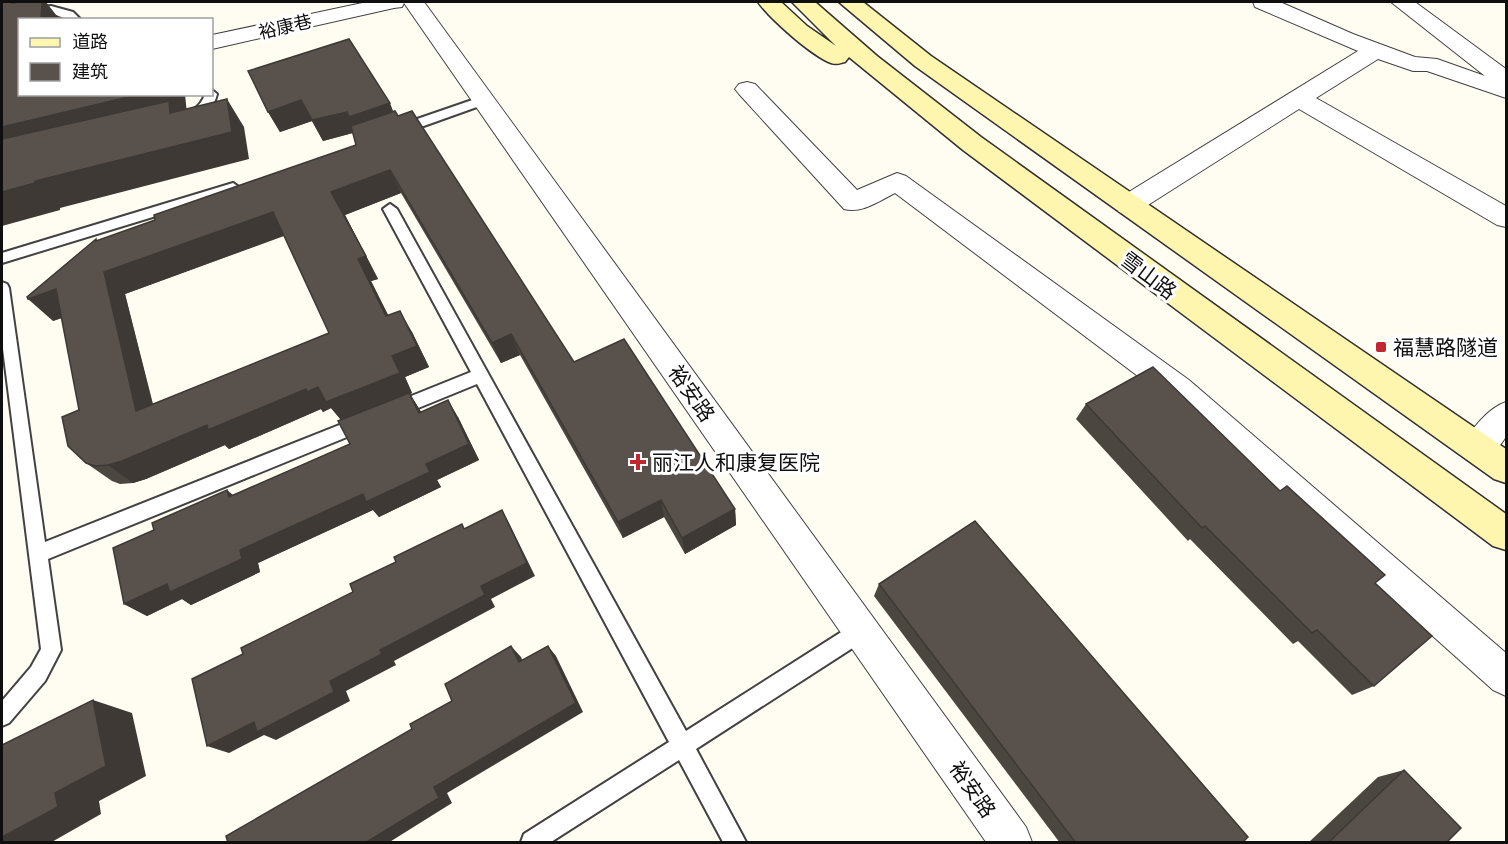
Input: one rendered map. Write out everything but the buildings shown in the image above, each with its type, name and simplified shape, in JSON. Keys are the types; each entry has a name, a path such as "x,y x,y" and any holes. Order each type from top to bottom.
{"main road":[{"path":"769,2 820,46 844,61 903,90"},
{"name":"雪山路","path":"803,2 903,90 1191,305 1506,534"},
{"path":"850,2 945,76 1506,468"},
{"path":"874,2 945,76"}],"street":[{"name":"裕康巷","path":"213,42 394,2"},
{"name":"裕安路","path":"414,2 1011,843"},
{"path":"1263,2 1376,51 1413,64 1429,64 1506,91"},
{"path":"1402,2 1506,80"},
{"path":"1128,205 1376,51"},
{"path":"747,89 853,202 897,182 1178,389 1506,677"},
{"path":"1299,99 1506,218"},
{"path":"1478,448 1506,415"}],"lane":[{"path":"2,15 57,10 74,18"},
{"path":"175,125 196,117 208,105 211,96"},
{"path":"384,136 484,100"},
{"path":"2,258 251,182"},
{"path":"390,209 735,843"},
{"path":"2,288 51,650 38,674 2,716"},
{"path":"38,554 481,375"},
{"path":"532,843 861,631"}],"place":[{"name":"福慧路隧道","path":"1381,347"},
{"name":"丽江人和康复医院","path":"638,462"}]}
